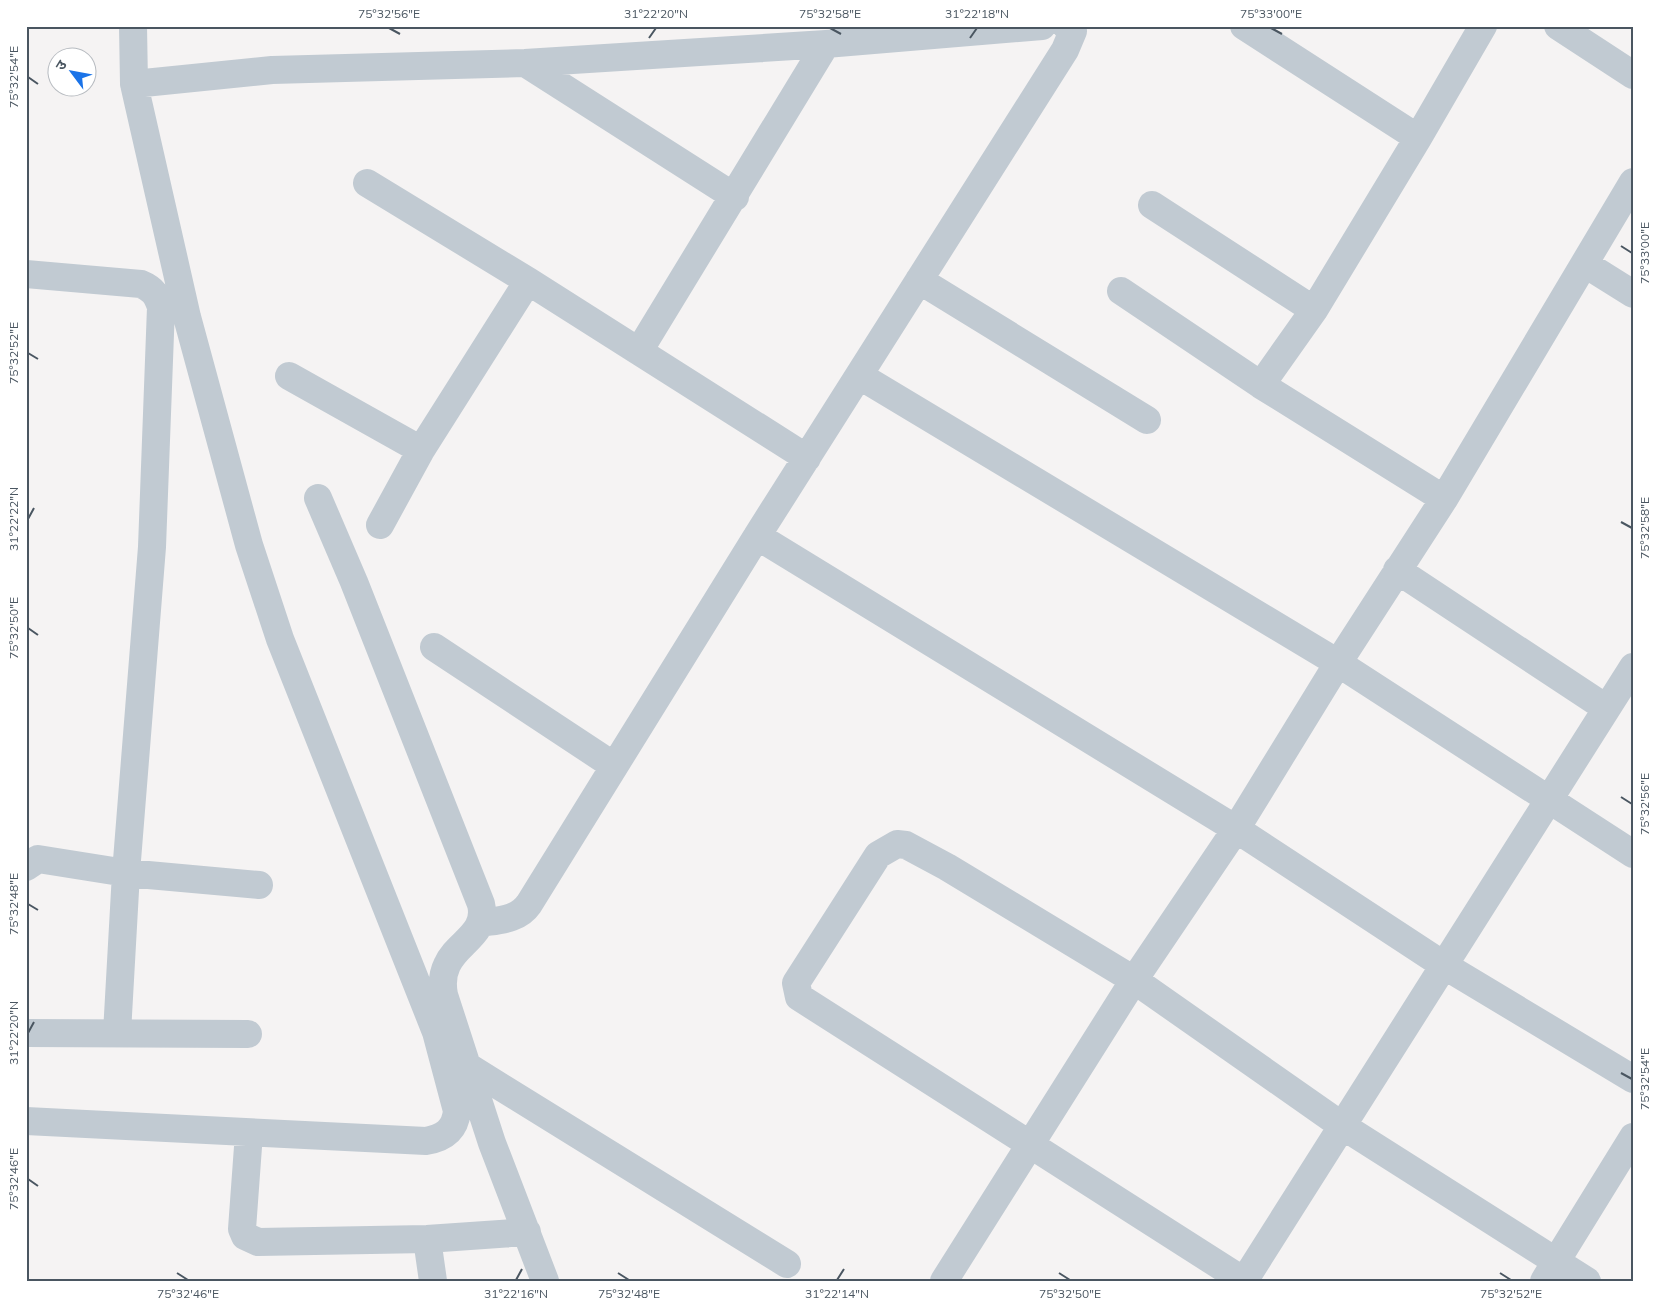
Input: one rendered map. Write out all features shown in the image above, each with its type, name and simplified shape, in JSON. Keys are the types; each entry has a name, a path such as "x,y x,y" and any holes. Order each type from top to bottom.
{"street":[{"path":"26,1120 426,1141 440,1139 456,1123 457,1111 436,1032 280,639 249,545 187,317 134,84 133,26"},
{"path":"134,84 272,70 525,62 826,44 1042,26"},
{"path":"1244,26 1418,138"},
{"path":"1261,385 1314,310 1483,26"},
{"path":"1558,26 1633,75"},
{"path":"481,923 516,916 524,912 757,536 1065,50 1072,28"},
{"path":"639,351 735,197 826,44"},
{"path":"525,62 735,197"},
{"path":"944,1281 1134,980 1236,829 1338,663 1444,499 1633,182"},
{"path":"367,183 528,281 807,458"},
{"path":"1152,205 1314,310"},
{"path":"1585,264 1633,294"},
{"path":"26,274 141,284 150,288 158,296 161,307 152,547 126,874 117,1033"},
{"path":"919,280 1147,420"},
{"path":"380,525 421,450 528,281"},
{"path":"1120,292 1261,385 1444,499"},
{"path":"288,376 421,450"},
{"path":"860,376 1338,663 1633,854"},
{"path":"318,498 354,582 476,887 484,913 481,923 474,934 448,962 443,974 444,995 492,1143 545,1281"},
{"path":"757,536 1236,829 1445,966 1633,1079"},
{"path":"1397,570 1606,708"},
{"path":"434,647 614,766"},
{"path":"1587,1281 1550,1271 1341,1125 1134,980 947,867 906,845 897,844 878,855 796,983 798,996 806,1003 1244,1281 1341,1125 1445,966 1633,667"},
{"path":"26,867 38,859 126,874 259,885"},
{"path":"26,1033 248,1034"},
{"path":"468,1066 787,1264"},
{"path":"250,1133 242,1229 249,1239 258,1242 427,1239 527,1232"},
{"path":"1550,1271 1633,1137"},
{"path":"427,1239 433,1281"}]}
